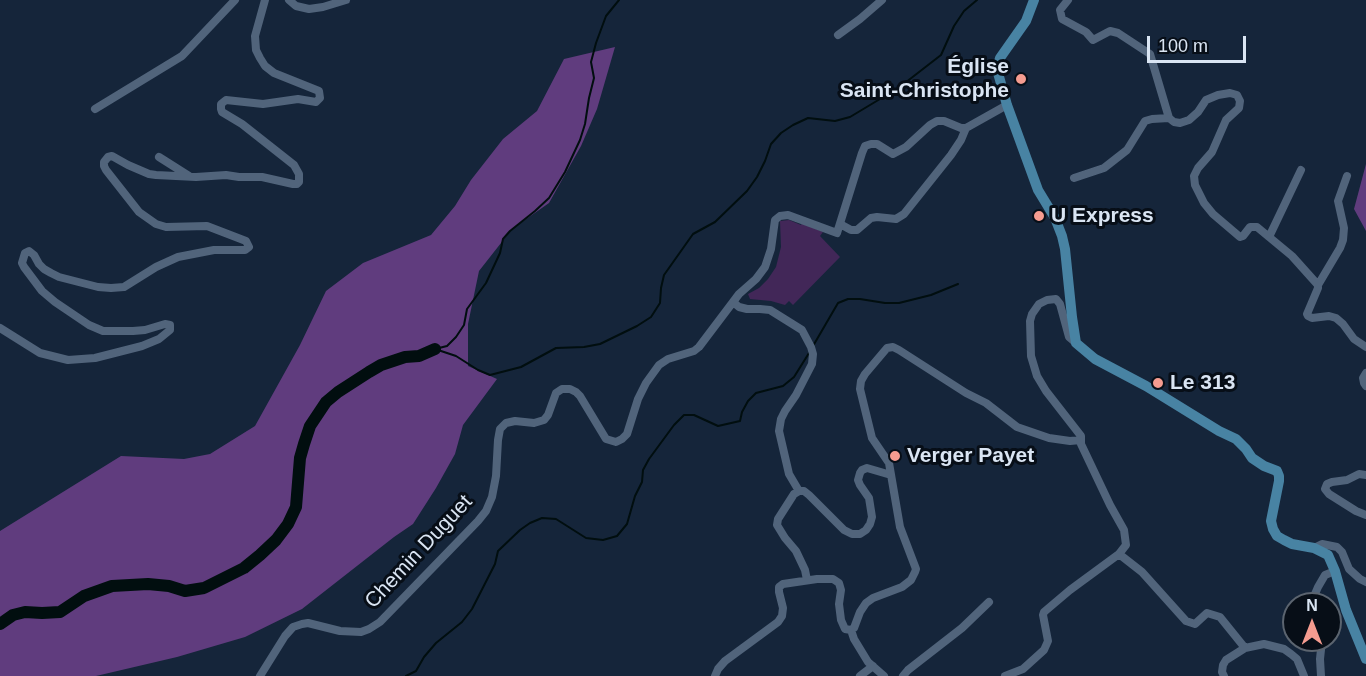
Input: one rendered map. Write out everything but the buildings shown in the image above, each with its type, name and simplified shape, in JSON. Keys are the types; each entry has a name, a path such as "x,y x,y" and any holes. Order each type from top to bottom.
{"main road":[{"path":"1034,0 1026,21 1004,52 998,65 998,73 1007,105 1038,190 1055,218 1062,236 1076,343 1095,359 1236,439 1252,458 1277,471 1280,476 1271,521 1273,529 1277,536 1292,544 1314,548 1328,555 1346,610 1366,659"}],"street":[{"path":"95,109 182,56 235,0"},
{"path":"0,328 40,353 68,360 95,358 142,346 159,339 170,327 168,324 145,330 103,331 89,326 42,291 24,267 22,260 25,253 29,251 44,269 59,277 98,287 118,288 131,283 162,263 178,257 214,250 248,249 249,245 246,241 207,226 156,224 140,212 106,171 104,162 112,156 149,174 226,175 262,177 292,184 299,182 299,174 294,165 221,110 221,104 226,100 263,104 298,99 316,102 320,98 319,91 274,73 265,66 260,58 256,50 255,36 265,0"},
{"path":"289,0 296,6 309,9 346,0"},
{"path":"838,35 882,0"},
{"path":"1068,0 1060,10 1062,19 1086,32 1093,40 1110,31 1118,33 1150,54 1169,118 1174,122 1189,120 1206,100 1230,93 1237,95 1240,100 1239,108 1226,120 1212,152 1198,168 1194,176 1195,185 1204,204 1240,237 1243,237 1250,227 1257,227 1292,256 1318,285"},
{"path":"891,475 867,468 860,473 858,480 869,498 872,517 866,530 860,534 852,534 844,530 809,495 799,491 789,474 779,431 785,411 812,364 811,347 802,330 770,310 747,309 733,302 765,267 771,249 775,220 780,216 788,215 837,233 865,146 877,144 893,154 906,147 937,121 966,128 1007,105"},
{"path":"1074,178 1104,168 1127,150 1146,121 1169,118"},
{"path":"840,224 851,230 857,230 872,218 896,219 904,214 951,155 966,128"},
{"path":"159,157 190,176"},
{"path":"1269,237 1301,170"},
{"path":"1347,176 1338,201 1343,218 1343,240 1318,285 1308,316 1336,318 1354,339 1366,347"},
{"path":"1005,676 1023,669 1044,650 1048,641 1044,612 1119,554 1126,545 1125,530 1110,505 1081,444 1081,436 1037,376 1031,356 1030,321 1032,314 1040,304 1056,299 1060,304 1069,337 1076,343"},
{"name":"Chemin Duguet","path":"260,676 293,627 308,623 340,631 361,632 380,622 486,511 492,497 496,476 498,440 501,429 506,423 515,421 534,423 544,420 556,393 570,388 580,396 606,439 616,442 622,439 627,434 638,399 646,383 659,365 699,347 733,302"},
{"path":"851,630 866,603 904,585 911,580 916,569 900,527 889,463 872,438 860,389 865,374 887,348 893,347 899,350 966,393 986,403 1017,427 1049,438 1081,440"},
{"path":"1366,373 1363,378 1366,386"},
{"path":"1366,475 1359,474 1347,480 1332,482 1327,484 1325,489 1356,512 1366,514"},
{"path":"799,491 794,494 778,519 777,525 796,551 807,580"},
{"path":"1314,548 1322,544 1337,547 1342,552 1349,569 1366,582"},
{"path":"1119,554 1143,572 1186,621 1195,624 1207,613 1220,617 1245,648"},
{"path":"1316,592 1325,575 1335,571"},
{"path":"715,676 725,662 778,622 783,608 779,587 783,584 833,579 839,583 841,590 838,604 841,620 845,629 851,630"},
{"path":"903,676 957,633 989,602"},
{"path":"851,630 868,662 884,676"},
{"path":"1224,676 1222,672 1226,660 1245,648 1264,644 1284,649 1297,659 1304,676"},
{"path":"1320,652 1322,676"},
{"path":"860,676 873,666"}],"shaded area":[{"path":"615,47 597,109 581,146 549,203 512,229 479,271 468,324 468,366 497,379 463,425 455,454 413,524 302,609 245,637 177,657 96,676 0,676 0,531 121,456 184,459 210,454 255,426 300,345 326,291 363,263 431,235 503,139 537,111 564,59"},
{"path":"1366,164 1366,231 1354,209"},
{"path":"789,220 823,232 820,236 840,257 793,305 789,301 785,305 750,299 748,294 759,288 776,267 781,247 780,221"}],"waterway":[{"path":"435,349 447,346 464,325 467,309 486,283 500,253 503,239 549,198 565,172 585,124 594,78 591,62 596,43 606,16 619,0"},
{"path":"435,349 456,356 490,375 521,367 556,348 600,344 651,317 660,303 664,275 693,234 715,222 747,191 757,177 771,144 781,133 808,118 835,121 850,117 891,95 941,55 954,26 964,11 977,0"},
{"path":"813,346 838,303 848,299 899,303 931,295 958,284"},
{"path":"0,624 13,615 25,612 60,612 84,596 112,586 148,584 169,586 185,591 204,588 244,568 276,540 288,524 296,507 300,458 304,444 310,426 326,402 381,365 405,357 419,356 435,349"},
{"path":"406,676 416,671 436,643 462,622 472,609 495,564 498,551 520,530 542,518 556,519 586,538 603,540 617,536 627,524 635,496 642,482 643,470 649,459 684,415 694,415 718,426 740,421 748,401 756,393 783,386 794,377 809,353"}],"place":[{"name":"Église Saint-Christophe","path":"1021,79"},
{"name":"U Express","path":"1039,216"},
{"name":"Le 313","path":"1158,383"},
{"name":"Verger Payet","path":"895,456"}]}
